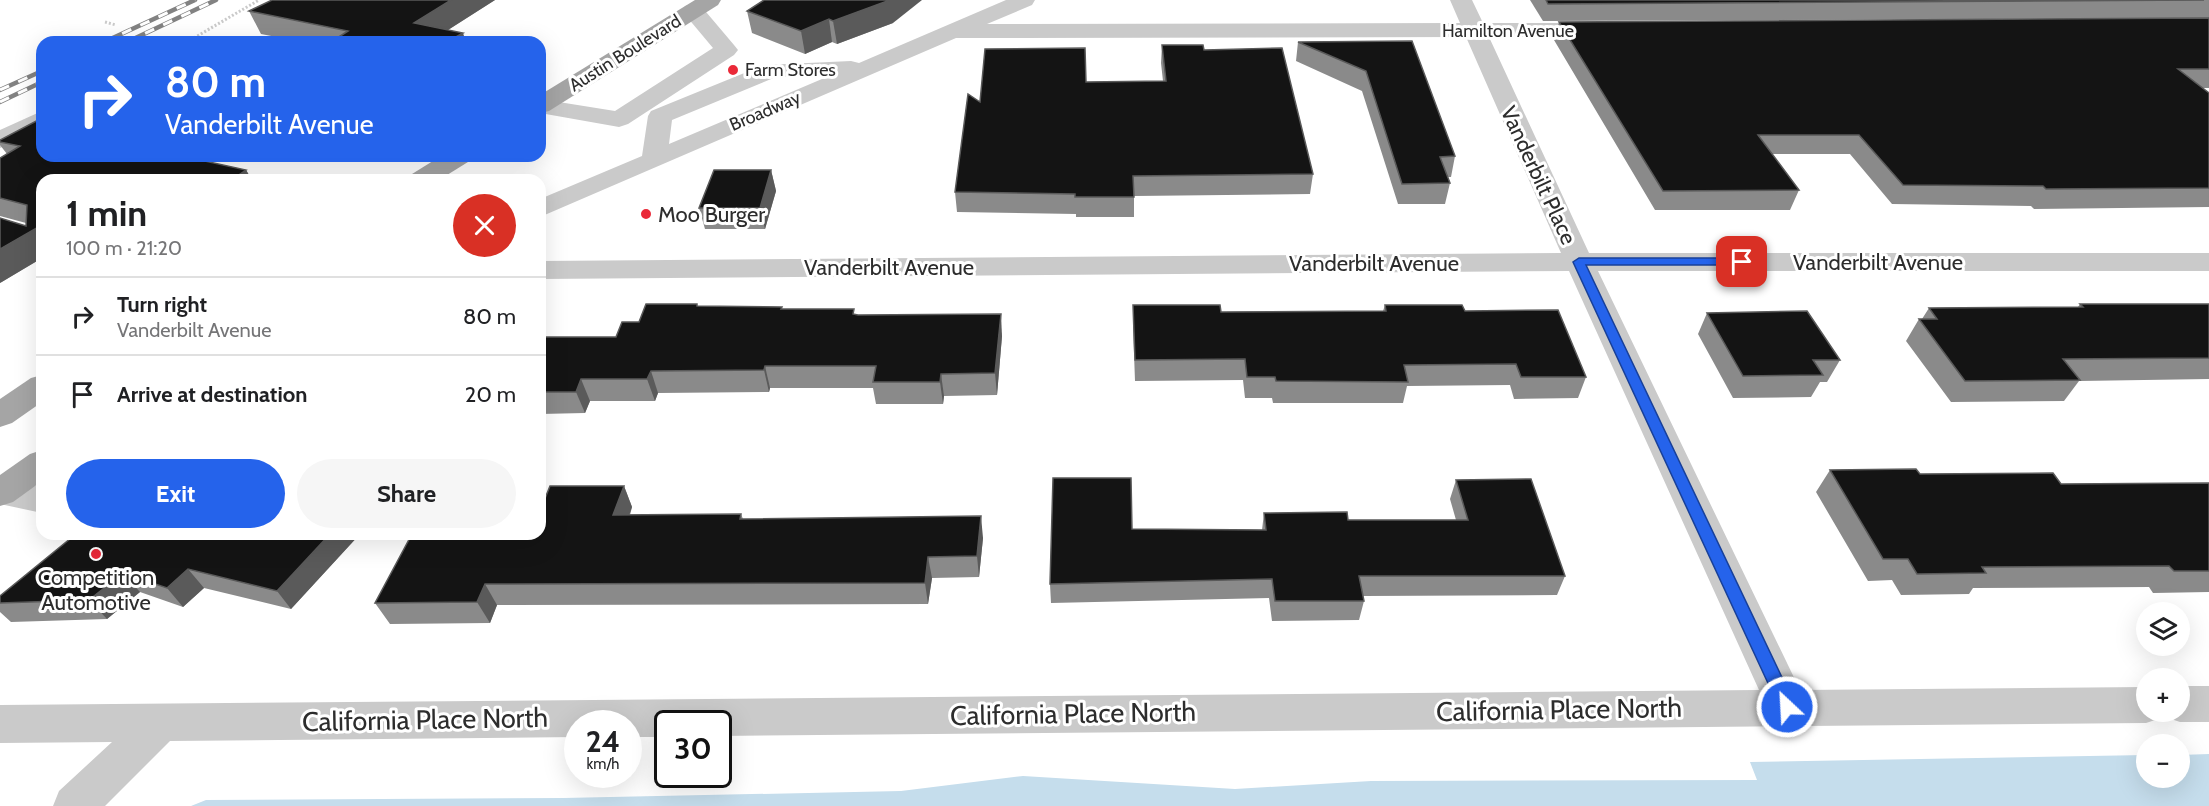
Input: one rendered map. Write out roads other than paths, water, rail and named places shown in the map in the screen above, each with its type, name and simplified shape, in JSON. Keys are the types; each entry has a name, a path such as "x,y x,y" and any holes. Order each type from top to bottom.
{"main road":[{"name":"Austin Boulevard","path":"546,102 702,5"},
{"path":"430,174 450,162"},
{"path":"0,416 36,390"},
{"path":"1,492 36,467"}],"street":[{"name":"Broadway","path":"546,207 1024,0"},
{"name":"Vanderbilt Place","path":"1461,0 1579,262 1787,707"},
{"path":"546,107 619,119 726,50 702,5"},
{"name":"Hamilton Avenue","path":"950,31 1628,30"},
{"path":"654,160 660,116 772,70 867,67"},
{"path":"0,140 36,122"},
{"name":"Vanderbilt Avenue","path":"546,270 1579,262 2209,262"},
{"path":"1,492 36,499"},
{"path":"2190,704 2209,704"},
{"name":"California Place North","path":"0,724 2136,705"},
{"path":"75,806 160,723"}],"water":[{"path":"2209,754 2209,806 191,806 206,800 563,798 901,791 1023,776 1235,789 1371,781 1757,780 1750,762 2136,755 2136,788 2190,788 2190,755"}],"railway":[{"path":"117,36 195,0"},
{"path":"140,36 216,0"},
{"path":"0,90 36,74"},
{"path":"0,102 36,85"}],"place":[{"name":"Farm Stores","path":"733,70"},
{"name":"Moo Burger","path":"646,214"},
{"name":"Competition Automotive","path":"96,554"}]}
